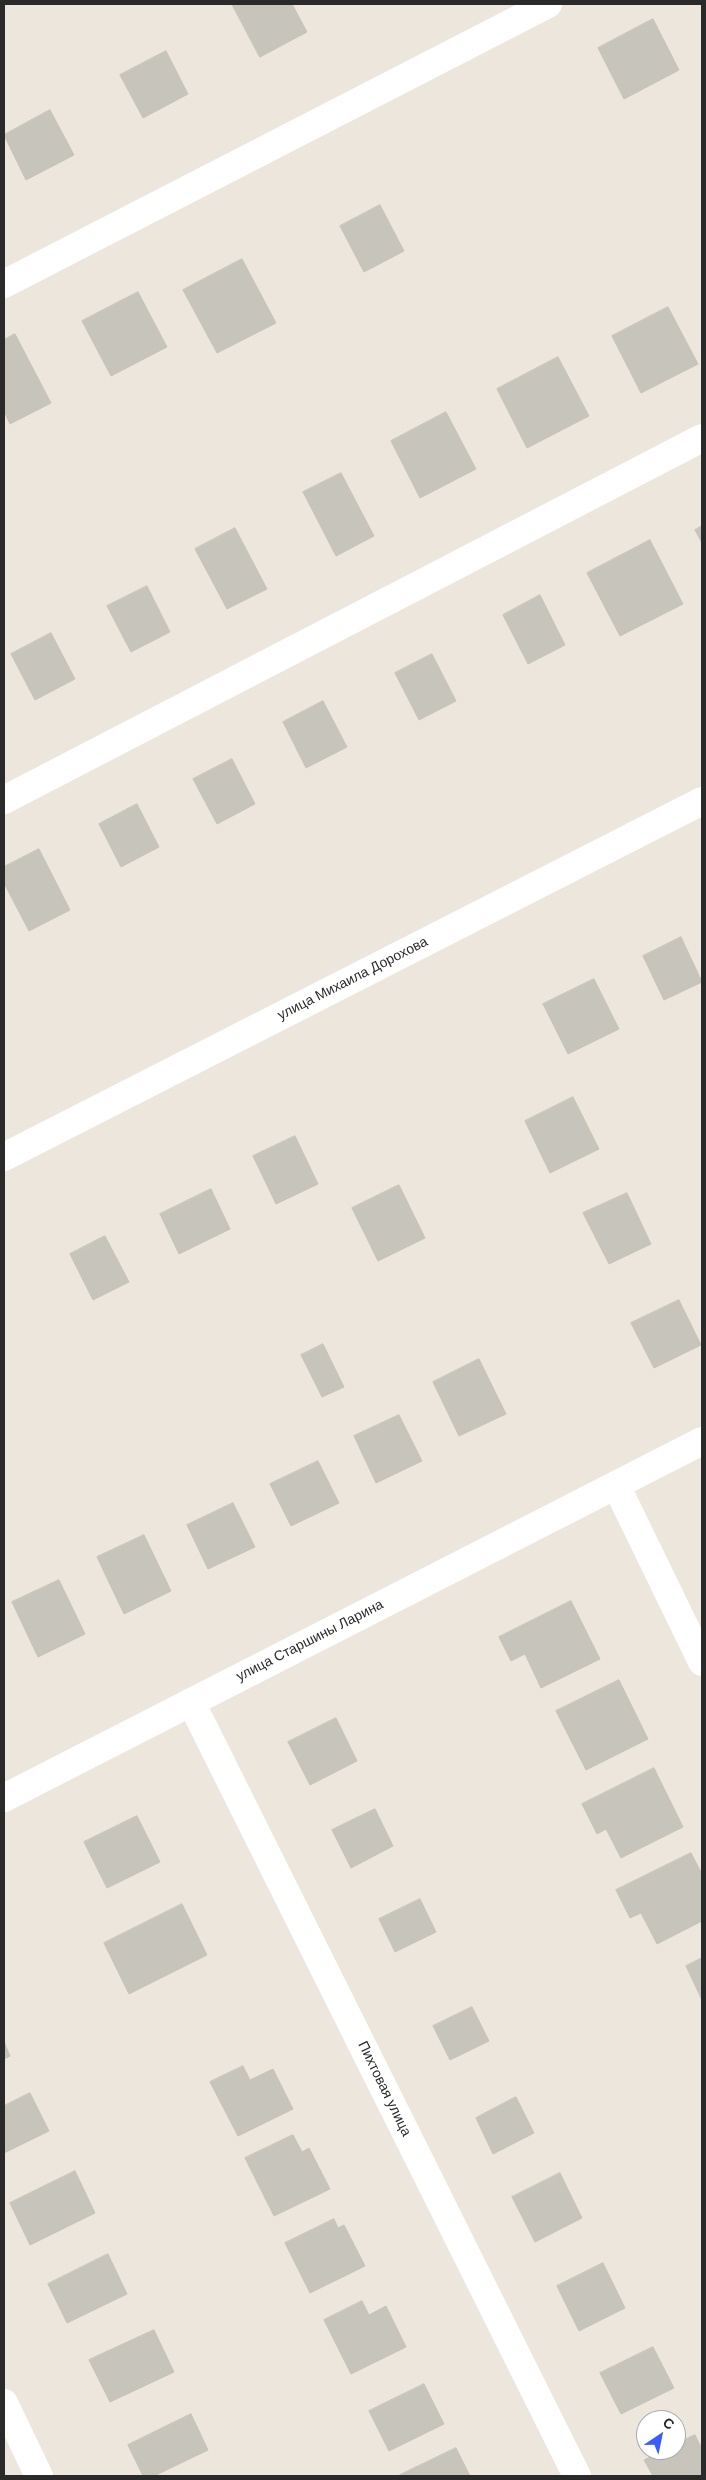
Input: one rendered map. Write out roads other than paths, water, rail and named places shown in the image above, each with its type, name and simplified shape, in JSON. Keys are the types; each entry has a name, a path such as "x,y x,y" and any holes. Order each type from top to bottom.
{"street":[{"path":"4,284 548,4"},
{"path":"4,800 702,438"},
{"name":"улица Михаила Дорохова","path":"4,1157 702,801"},
{"name":"улица Старшины Ларина","path":"4,1798 702,1441"},
{"path":"616,1485 702,1662"},
{"name":"Пихтовая улица","path":"191,1702 577,2476"},
{"path":"4,2403 39,2476"}]}
